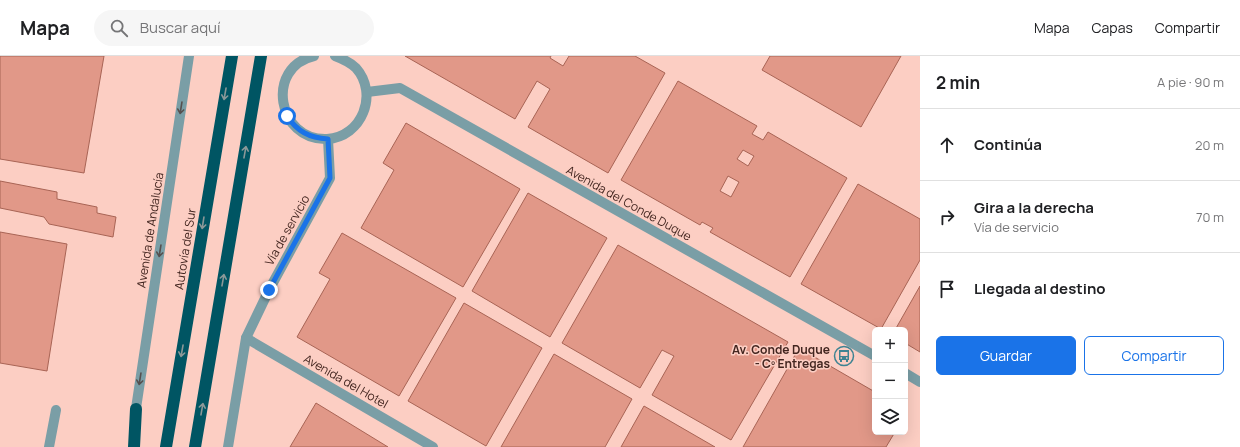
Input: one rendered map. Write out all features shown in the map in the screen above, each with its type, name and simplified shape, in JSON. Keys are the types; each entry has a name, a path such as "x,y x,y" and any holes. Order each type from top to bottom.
{"highway":[{"name":"Autovía del Sur","path":"166,447 232,56"},
{"path":"195,447 261,56"},
{"path":"134,447 136,409"}],"street":[{"name":"Avenida de Andalucía","path":"136,409 189,56"},
{"path":"311,56 293,68 287,77 282,96 283,106 292,124 300,131 308,136 318,139 328,139 344,134 357,123 363,114 367,92 363,80 356,69 346,60 335,56"},
{"name":"Avenida del Conde Duque","path":"367,92 400,88 872,354"},
{"name":"Vía de servicio","path":"228,447 246,338 269,290 330,178 328,139"},
{"name":"Avenida del Hotel","path":"246,338 433,447"},
{"path":"908,375 920,382"},
{"path":"130,447 136,409"},
{"path":"50,447 56,410"}],"building":[{"path":"0,56 104,56 84,173 0,159"},
{"path":"405,56 551,56 550,58 563,66 569,56 635,56 665,73 608,173 528,127 550,89 537,81 515,119"},
{"path":"770,56 901,56 861,127 762,70"},
{"path":"678,81 757,126 752,134 763,140 768,132 847,178 790,277 710,232 713,228 702,222 700,225 621,180","holes":["743,150 754,156 748,166 737,159","728,176 739,182 731,197 720,191"]},
{"path":"406,123 520,189 463,287 361,228 394,170 383,163"},
{"path":"0,181 57,192 57,199 97,207 97,213 116,217 113,237 49,224 44,217 0,208"},
{"path":"858,184 920,219 920,260 882,327 877,327 801,284"},
{"path":"528,193 607,238 550,337 472,291"},
{"path":"0,232 67,244 47,371 0,363"},
{"path":"342,233 456,298 399,396 297,337 330,279 319,273"},
{"path":"618,245 788,342 731,440 652,395 674,356 662,350 640,388 562,343"},
{"path":"920,286 920,352 908,345 908,327 897,327"},
{"path":"464,303 542,348 486,446 408,401"},
{"path":"799,348 872,390 872,435 893,435 886,447 743,447"},
{"path":"554,354 632,399 605,447 501,447"},
{"path":"316,403 388,447 290,447"},
{"path":"644,406 715,447 621,447"}],"place":[{"name":"Av. Conde Duque - Cº Entregas","path":"844,356"}],"route":[{"path":"269,290 330,178 328,139 318,139 308,136 292,124 287,116"}]}
